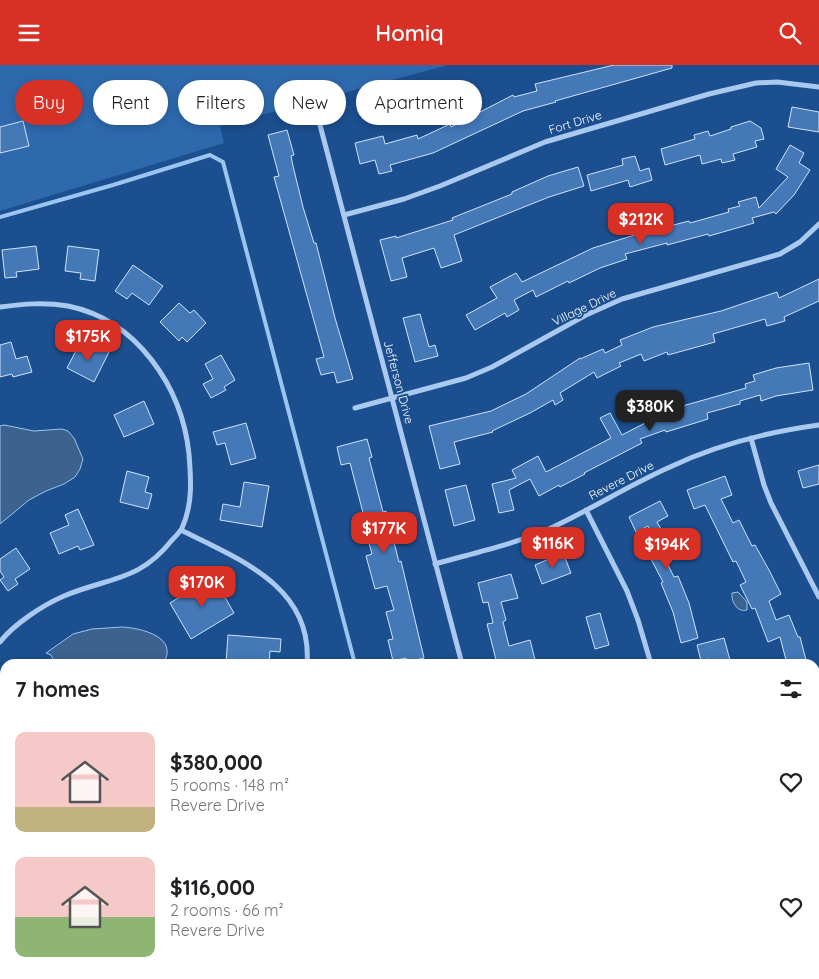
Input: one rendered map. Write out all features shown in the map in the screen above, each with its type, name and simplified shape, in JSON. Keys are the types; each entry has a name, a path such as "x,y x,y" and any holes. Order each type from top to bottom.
{"street":[{"name":"Fort Drive","path":"344,215 404,199 440,186 545,141 709,94 756,83 777,82 819,87"},
{"name":"Jefferson Drive","path":"321,125 461,659"},
{"name":"Village Drive","path":"355,408 466,377 492,367 586,315 622,299 780,254 793,248 819,224"},
{"path":"0,307 35,303 68,307 87,312 121,330 136,343 149,356 171,389 178,406 188,444 192,479 188,511 181,530 161,554 145,566 122,578 62,596 30,615 0,642"},
{"name":"Revere Drive","path":"436,564 525,538 551,528 670,466 751,439 789,429 819,425"},
{"path":"751,439 771,503 819,597"},
{"path":"586,510 627,591 638,619 650,659"},
{"path":"181,530 247,563 279,587 300,619 306,638 307,659"}],"shaded area":[{"path":"0,65 448,65 392,80 356,80 356,90 346,92 346,80 274,80 274,112 264,114 264,80 178,80 178,125 224,125 220,126 224,143 0,211"},
{"path":"4,425 34,431 62,429 68,431 74,438 83,459 75,477 29,500 0,524 0,426"},
{"path":"738,592 747,602 747,610 741,610 734,603 732,593"},
{"path":"122,627 148,632 163,641 167,655 165,659 53,659 51,655 46,653 73,634 92,629"}],"building":[{"path":"614,65 672,65 672,68 523,111 433,153 390,165 392,171 379,174 375,160 360,164 355,143 383,136 385,144 417,135 418,139 448,125 451,127 455,125 482,125 482,111 513,95 514,97 537,91 535,84"},
{"path":"792,107 819,112 819,132 788,127"},
{"path":"750,121 761,128 764,139 755,141 757,147 733,154 735,160 722,163 721,159 702,164 700,155 665,165 661,149 695,139 694,135 708,131 710,136"},
{"path":"15,123 15,125 24,125 29,146 0,153 0,127"},
{"path":"287,130 294,155 291,156 303,207 314,243 316,243 353,379 337,383 334,372 321,375 316,359 324,357 274,177 279,176 268,135"},
{"path":"790,145 804,153 799,163 810,170 794,195 776,214 774,212 752,218 754,223 709,236 708,234 625,254 627,259 600,268 569,283 568,281 536,297 533,290 514,300 519,310 507,317 505,313 475,330 466,315 497,298 490,287 516,273 522,282 593,248 654,229 689,221 690,223 729,212 728,209 740,206 738,202 756,197 759,208 788,177 776,169"},
{"path":"635,156 640,171 649,168 652,180 630,187 628,180 591,191 587,175 623,165 622,159"},
{"path":"578,167 584,186 549,197 454,235 462,261 441,268 434,248 402,258 407,277 391,281 380,240 396,236 396,238 453,220 452,218 512,194 512,192 548,176"},
{"path":"36,246 39,269 16,272 17,277 5,278 2,250"},
{"path":"68,246 99,250 95,281 80,279 81,273 65,271"},
{"path":"133,265 163,286 149,305 132,293 127,299 115,291"},
{"path":"819,279 819,301 784,317 785,321 767,326 765,319 713,334 715,342 668,355 667,352 644,361 641,354 619,363 621,366 597,378 594,372 560,393 563,400 555,405 553,400 493,432 454,442 460,464 440,469 429,426 491,411 526,394 580,358 603,349 605,353 622,345 620,340 653,327 721,311 777,292 779,298"},
{"path":"179,303 190,313 194,310 206,323 187,342 182,337 179,341 160,322"},
{"path":"420,314 429,347 435,345 438,356 415,362 403,318"},
{"path":"11,342 16,359 27,356 32,372 13,377 12,374 0,377 0,345"},
{"path":"79,345 94,352 97,346 109,352 94,382 67,368"},
{"path":"221,355 235,380 224,387 226,390 211,398 203,384 213,379 205,364"},
{"path":"809,363 813,390 776,396 761,401 760,395 740,401 740,404 707,413 708,419 666,432 665,430 640,439 642,443 560,487 559,485 539,496 530,479 509,490 514,510 499,513 492,484 516,478 512,470 538,456 546,472 611,438 600,418 610,413 622,435 647,422 644,415 659,409 662,419 681,412 679,407 746,388 745,384 755,381 753,375 776,368"},
{"path":"144,401 154,424 124,437 114,415"},
{"path":"246,423 256,458 231,465 225,443 217,445 213,432"},
{"path":"367,439 372,457 369,458 383,512 386,511 399,562 401,561 424,658 393,659 388,640 393,639 386,612 394,610 387,586 375,589 366,556 372,554 350,463 341,465 337,447"},
{"path":"819,465 819,484 803,488 798,471"},
{"path":"127,471 149,477 145,492 152,494 148,509 120,502"},
{"path":"725,476 732,495 721,499 733,523 739,520 752,546 755,545 769,570 781,594 769,601 776,620 789,615 798,637 800,637 806,659 786,659 780,637 768,642 755,608 752,609 740,585 746,582 736,561 733,562 705,505 694,509 687,490"},
{"path":"244,482 269,486 262,527 220,520 223,504 240,507"},
{"path":"466,485 475,520 454,526 445,490"},
{"path":"660,501 668,516 657,522 674,552 664,557 674,577 678,576 689,603 698,638 681,643 673,612 661,583 663,582 651,559 653,558 648,548 657,543 648,526 636,532 629,517"},
{"path":"78,509 94,545 80,550 78,546 59,554 50,533 69,525 65,515"},
{"path":"16,548 30,569 15,579 18,584 8,591 0,580 4,577 0,571 0,559"},
{"path":"563,553 571,573 542,584 535,565"},
{"path":"511,574 518,598 501,602 506,620 503,622 509,646 530,640 535,659 496,659 487,624 493,623 488,602 483,603 478,583"},
{"path":"214,576 234,613 191,639 170,603"},
{"path":"600,613 609,645 595,649 586,617"},
{"path":"228,635 281,639 280,652 270,651 269,659 226,659"},
{"path":"724,638 730,659 700,659 697,645"}],"waterway":[{"path":"0,217 210,155 223,162 354,659"}]}
